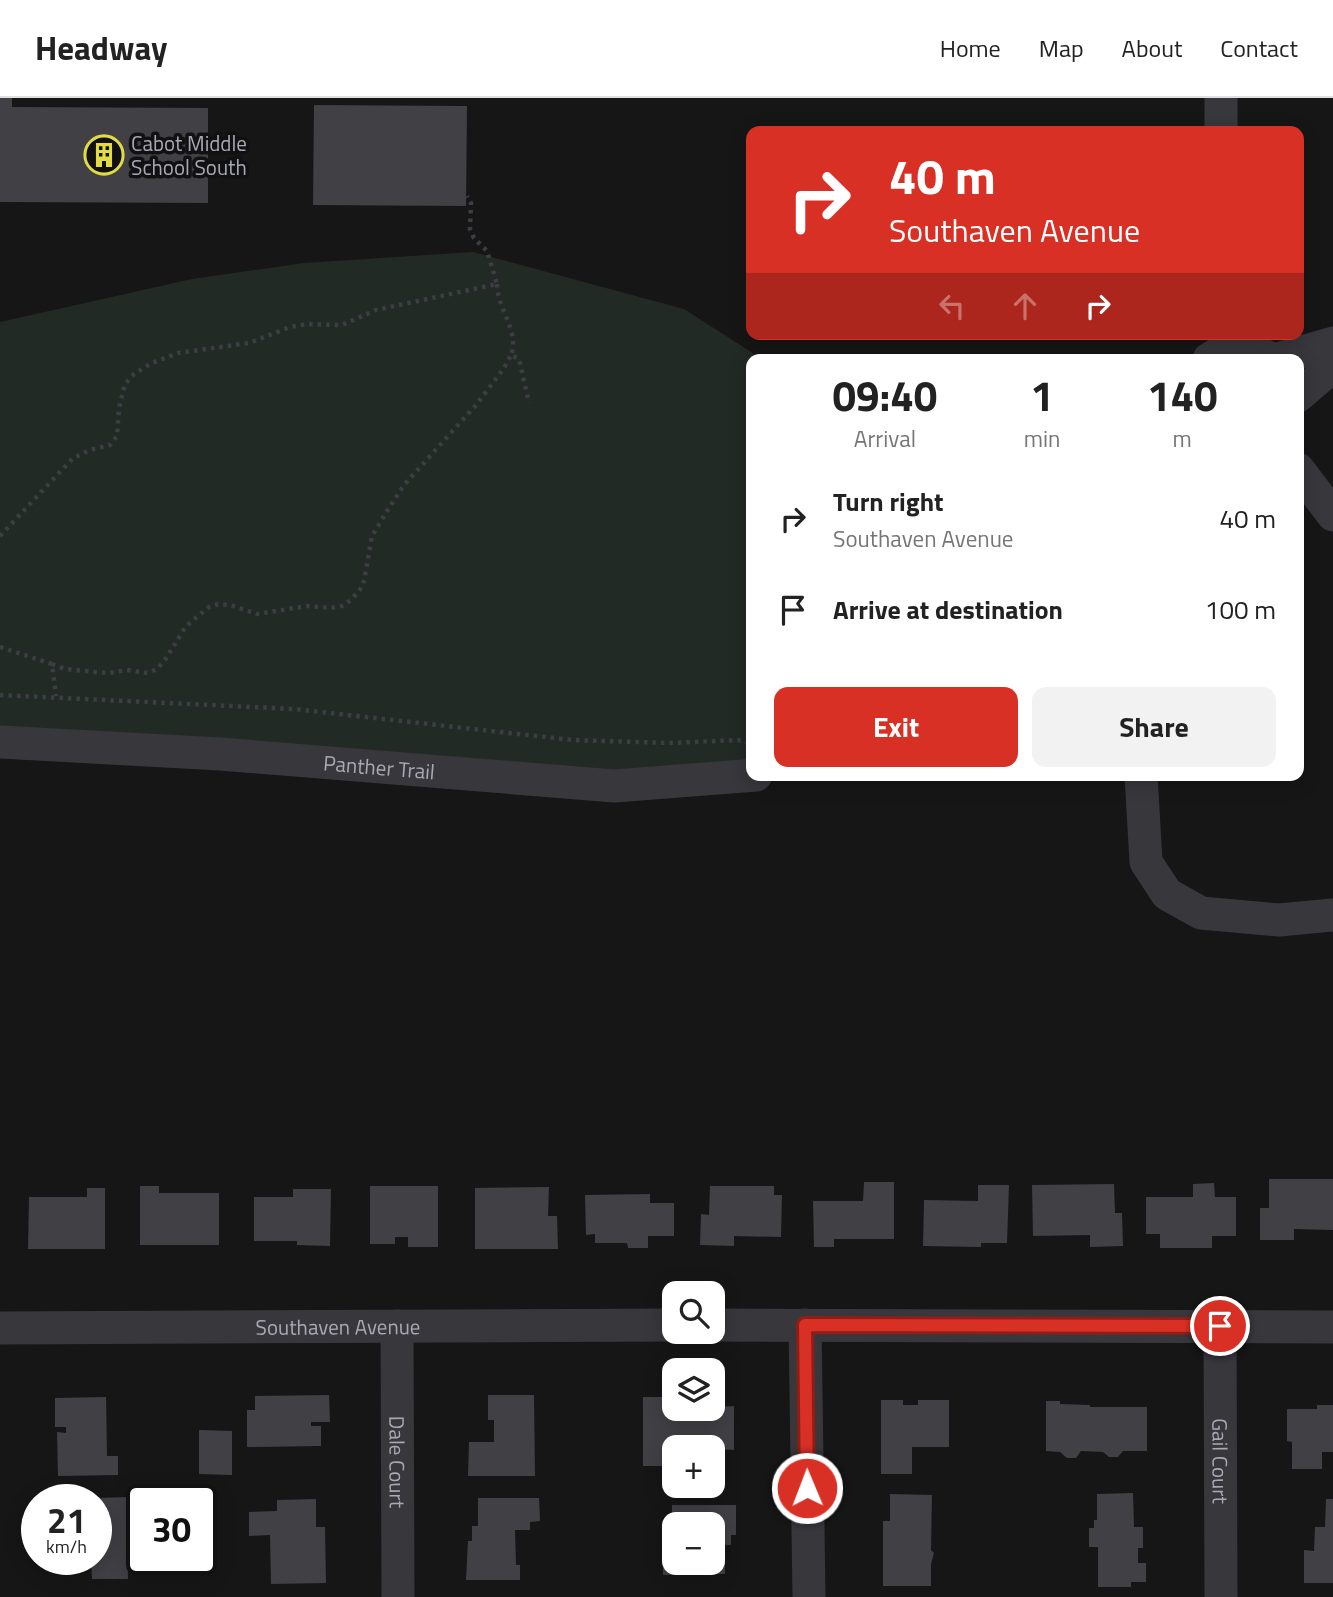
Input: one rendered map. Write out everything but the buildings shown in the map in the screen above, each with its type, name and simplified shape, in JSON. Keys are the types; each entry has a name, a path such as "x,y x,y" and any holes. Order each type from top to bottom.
{"street":[{"path":"1221,98 1221,126"},
{"path":"1294,354 1333,343"},
{"path":"1222,347 1263,354"},
{"path":"1304,391 1333,366"},
{"path":"1304,477 1333,515"},
{"name":"Panther Trail","path":"0,742 220,754 614,786 746,776"},
{"path":"1140,781 1146,862 1167,894 1201,913 1279,920 1333,915"},
{"name":"Southaven Avenue","path":"0,1328 662,1325"},
{"path":"725,1325 1333,1327"},
{"path":"805,1325 808,1597"},
{"name":"Dale Court","path":"397,1326 398,1597"},
{"name":"Gail Court","path":"1220,1326 1221,1597"}],"path":[{"path":"0,647 65,668 94,672 138,670 148,673 157,669 165,660 186,626 209,607 218,604 230,605 257,614 307,606 331,608 342,606 351,600 363,586 372,536 387,511 404,485 480,400 504,368 514,346 487,251 474,238 470,229 471,203 467,196"},
{"path":"0,536 73,458 110,445 117,436 119,408 125,384 134,374 152,363 178,353 248,343 290,327 307,324 342,325 376,310 497,284"},
{"path":"511,355 519,359 529,403"},
{"path":"52,664 56,696"},
{"path":"0,695 294,709 572,740 746,742"}],"shaded area":[{"path":"473,252 684,309 754,354 746,354 746,763 656,774 233,739 0,727 0,322 192,279 304,263"}],"place":[{"name":"Cabot Middle School South","path":"104,155"}],"route":[{"path":"807,1488 805,1325 1220,1326"}]}
